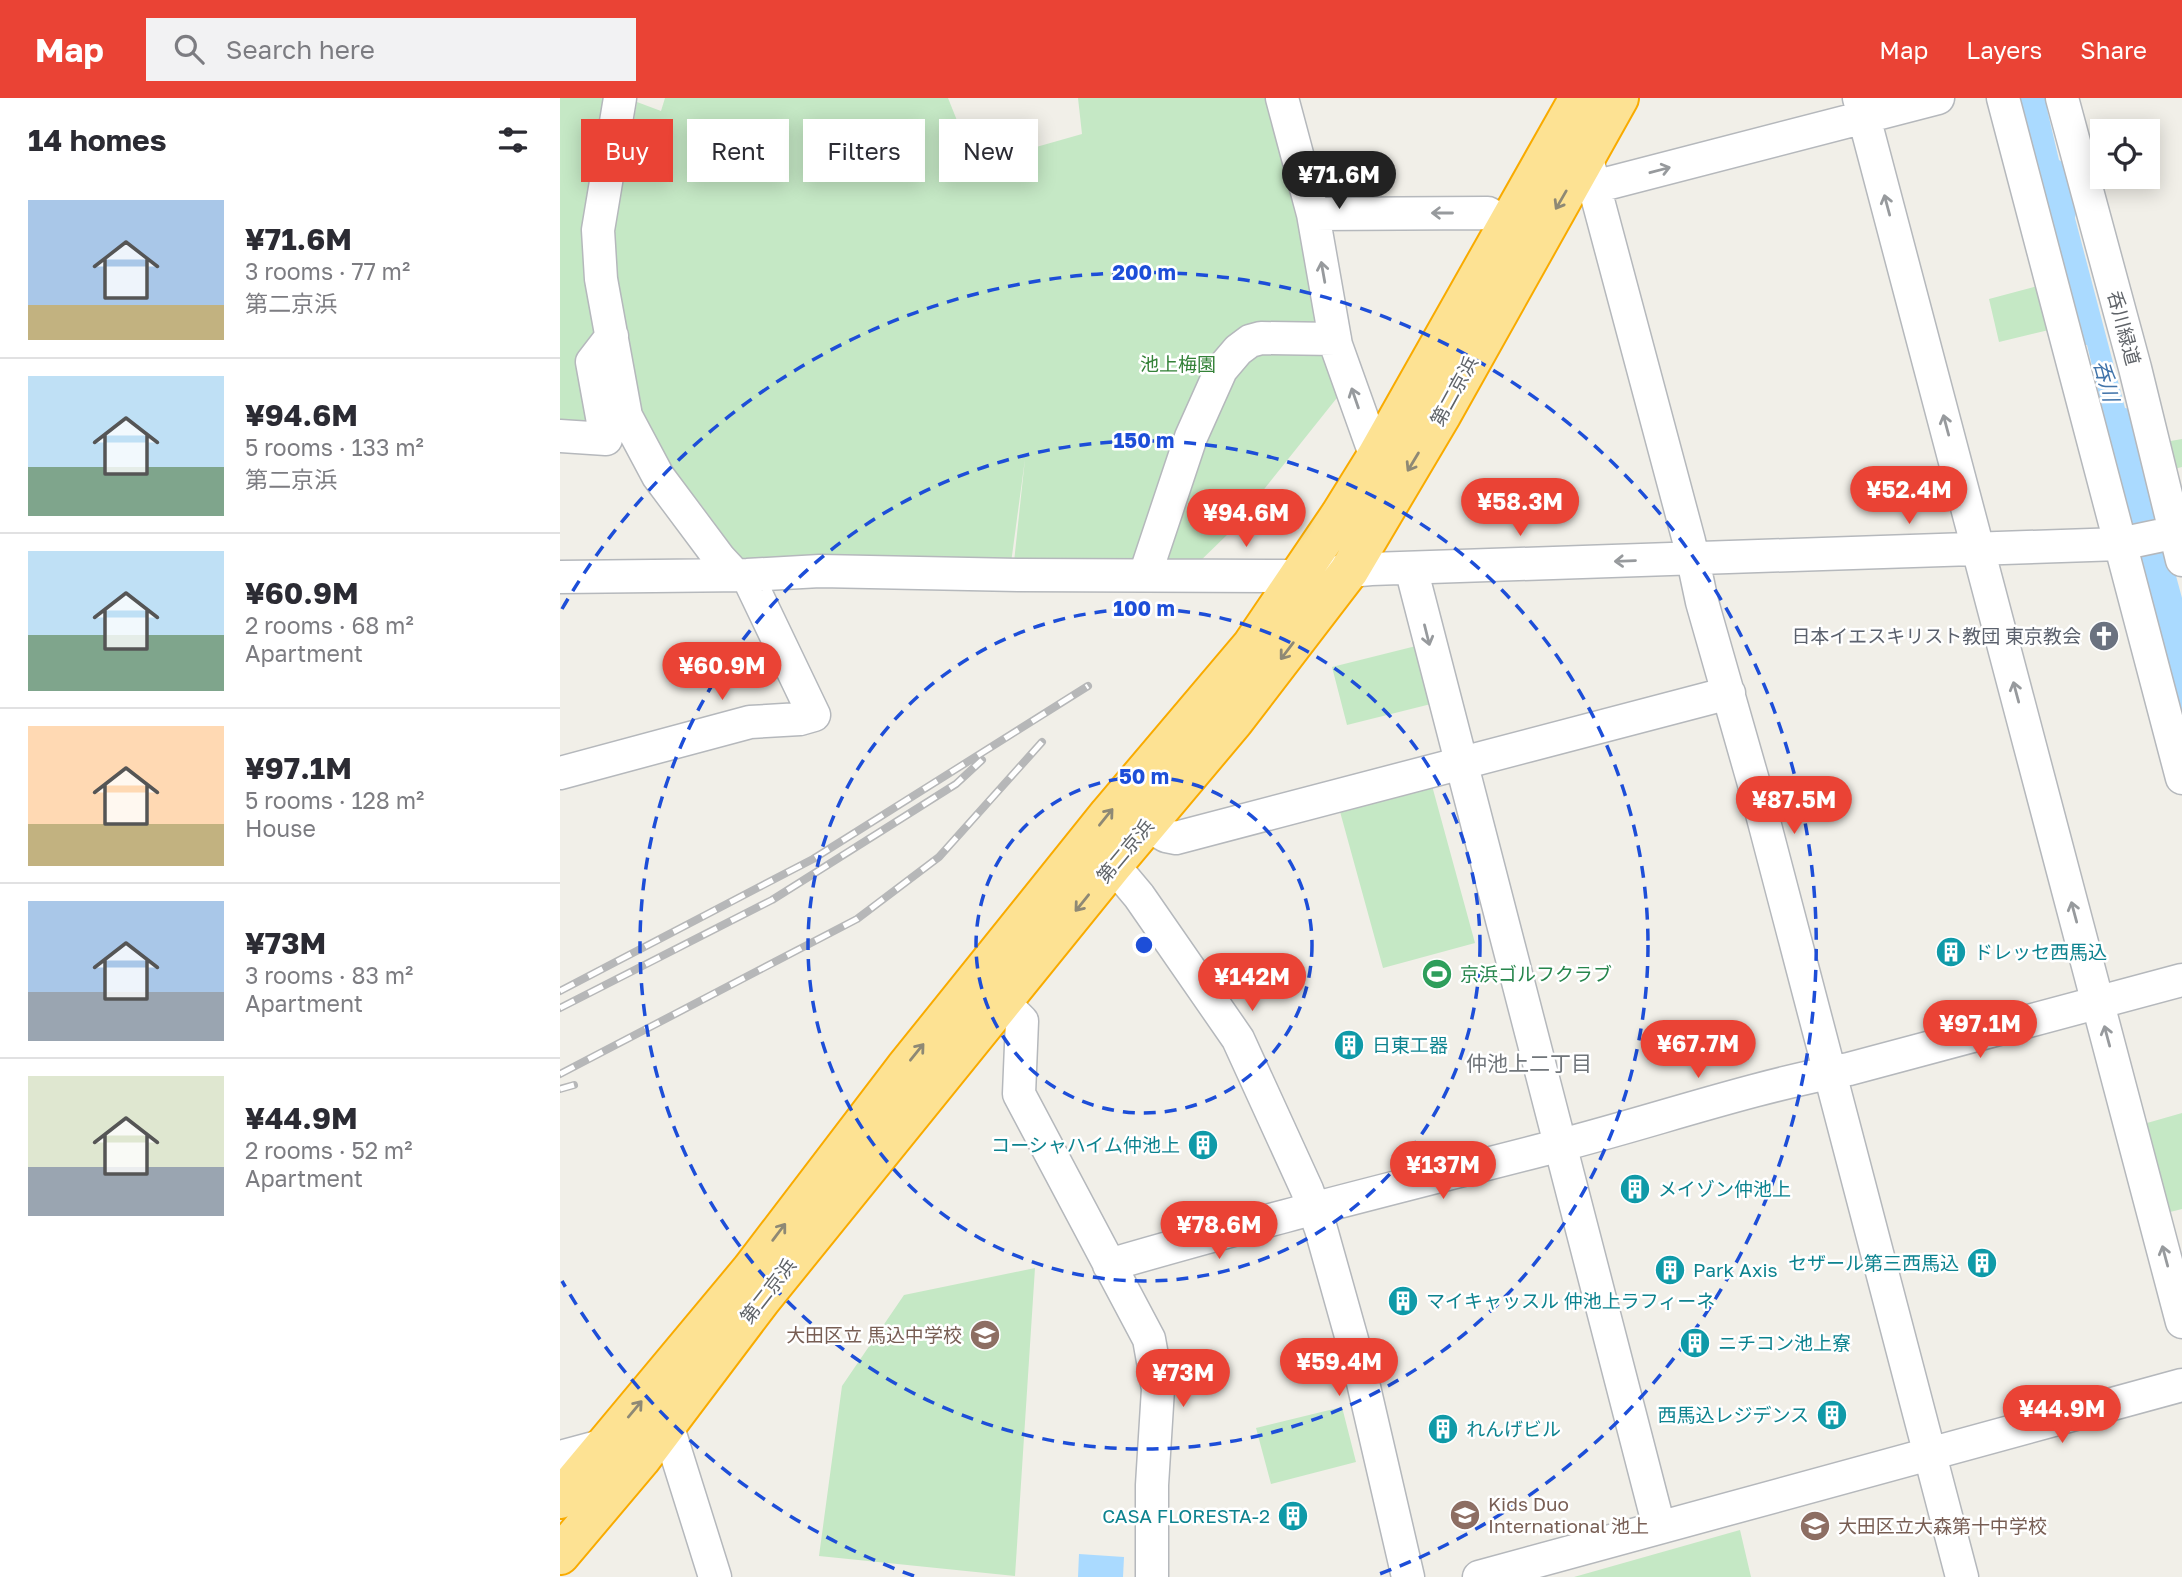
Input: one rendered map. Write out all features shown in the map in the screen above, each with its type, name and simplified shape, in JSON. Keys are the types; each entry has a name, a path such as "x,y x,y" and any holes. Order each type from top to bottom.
{"highway":[{"name":"第二京浜","path":"560,1555 641,1459 761,1300 1002,1001 1234,721 1349,570 1590,172 1619,98"},
{"name":"第二京浜","path":"560,1499 751,1270 905,1068 1109,814 1252,645 1376,457 1574,102"}],"street":[{"path":"560,773 750,722 800,719 814,715 741,574 719,559 657,476 626,416 601,279 598,230 620,98"},
{"path":"1282,98 1313,214 1335,339 1376,457"},
{"path":"1590,172 1862,108 1938,98"},
{"path":"2003,98 2125,544 2182,778"},
{"name":"呑川緑道","path":"2062,98 2135,368 2177,539"},
{"path":"1574,102 1703,601 1838,1070 1929,1453 1962,1577"},
{"path":"1862,108 2182,1322"},
{"path":"1313,214 1488,213 1507,224"},
{"path":"560,436 606,439 592,362 612,336"},
{"path":"1145,575 1191,437 1222,370 1231,358 1250,341 1261,338 1335,339"},
{"path":"560,577 820,571 1297,576 1349,570 1979,550 2125,544 2177,539"},
{"path":"1410,568 1659,1527"},
{"path":"1147,825 1166,836 1176,838 1729,693"},
{"path":"1113,865 1139,896 1238,1039 1314,1207 1358,1361 1408,1577"},
{"path":"1109,1265 1314,1207 1560,1145 2182,980"},
{"path":"1002,1001 1022,1021 1019,1094 1149,1339 1158,1389 1152,1485 1152,1577"},
{"path":"1479,1577 2182,1385"},
{"path":"667,1424 715,1577"},
{"path":"560,1457 604,1445 641,1459"}],"green space":[{"path":"560,98 608,98 604,119 581,119 581,182 593,182 584,232 585,276 596,327 592,413 586,434 560,434"},
{"name":"池上梅園","path":"665,98 948,98 956,119 939,119 939,182 1038,182 1038,147 1082,134 1078,98 1277,98 1344,389 1230,532 1194,567 1014,562 1025,459 1011,563 744,563 666,462 640,408 629,360 614,253 615,229 623,182 673,182 673,119 634,119 637,102 661,111"},
{"path":"2041,285 2053,329 1999,342 1989,299"},
{"path":"2182,439 2182,467 2174,469 2165,442"},
{"path":"1416,646 1431,704 1347,725 1332,667"},
{"path":"1431,782 1475,943 1383,968 1339,808"},
{"path":"2182,1113 2182,1209 2162,1214 2140,1125"},
{"path":"1035,1268 1015,1576 819,1556 842,1386 904,1295"},
{"path":"1342,1407 1356,1462 1271,1484 1256,1428"},
{"path":"1740,1530 1751,1577 1574,1577"}],"water":[{"name":"呑川","path":"2015,98 2051,98 2053,106 2047,109 2059,160 2066,164 2077,207 2075,218 2125,408 2131,409 2182,598 2182,737 2087,345 2081,345 2025,115 2019,114"},
{"path":"1079,1554 1124,1557 1123,1577 1078,1577"}],"railway":[{"path":"560,991 813,859 1088,686"},
{"path":"560,1074 857,919 939,857 1042,742"},
{"path":"560,1008 772,900 956,784 982,760"},
{"path":"560,1089 574,1085"}],"place":[{"name":"日本イエスキリスト教団 東京教会","path":"2104,636"},
{"name":"ドレッセ西馬込","path":"1951,952"},
{"name":"京浜ゴルフクラブ","path":"1437,974"},
{"name":"日東工器","path":"1349,1045"},
{"name":"コーシャハイム仲池上","path":"1203,1145"},
{"name":"メイゾン仲池上","path":"1635,1189"},
{"name":"セザール第三西馬込","path":"1982,1263"},
{"name":"Park Axis","path":"1670,1270"},
{"name":"マイキャッスル 仲池上ラフィーネ","path":"1403,1301"},
{"name":"大田区立 馬込中学校","path":"985,1335"},
{"name":"ニチコン池上寮","path":"1695,1343"},
{"name":"西馬込レジデンス","path":"1832,1415"},
{"name":"れんげビル","path":"1443,1429"},
{"name":"Kids Duo International 池上","path":"1465,1515"},
{"name":"CASA FLORESTA-2","path":"1293,1516"},
{"name":"大田区立大森第十中学校","path":"1815,1526"}],"district":[{"name":"仲池上二丁目","path":"1529,1064"}]}
